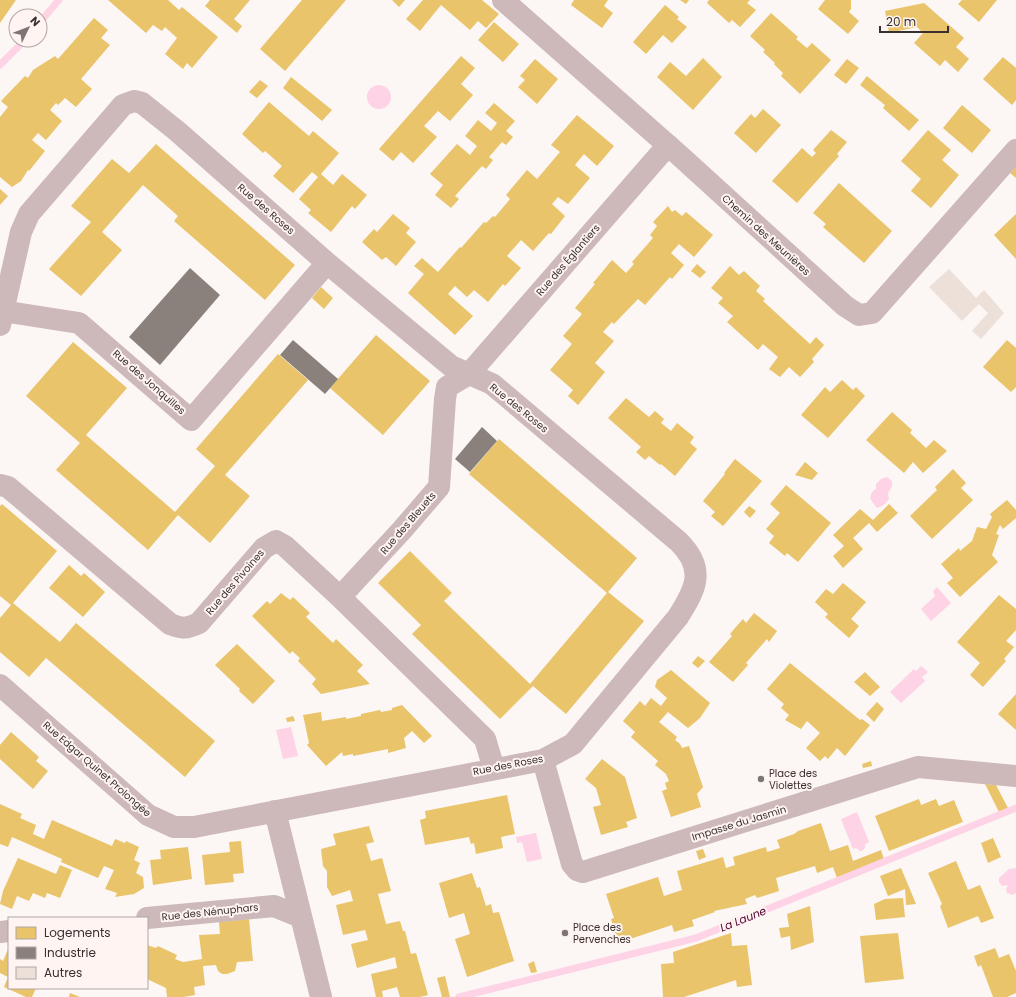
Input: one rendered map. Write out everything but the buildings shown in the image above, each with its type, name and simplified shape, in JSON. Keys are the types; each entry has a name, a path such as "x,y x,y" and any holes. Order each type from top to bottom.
{"street":[{"name":"Chemin des Meunières","path":"503,0 668,145 845,306 859,316 872,313 1016,150"},
{"name":"Rue des Roses","path":"1,318 21,232 29,214 123,105 134,101 142,103 177,131 327,263 451,366 492,384 688,550 696,572 696,581 690,599 678,617 573,744 543,760 494,768 275,811"},
{"name":"Rue des Églantiers","path":"469,374 668,145"},
{"name":"Rue des Jonquilles","path":"1,318 79,323 192,420 327,263"},
{"name":"Rue des Bleuets","path":"340,597 402,530 439,487 447,387 469,374"},
{"name":"Rue des Pivoines","path":"0,485 8,487 170,624 182,628 190,627 199,623 264,548 276,541 285,546 340,597 486,739 494,768"},
{"name":"Rue Edgar Quinet Prolongée","path":"0,684 148,815 174,828 194,827 275,811"},
{"name":"Impasse du Jasmin","path":"543,760 572,864 577,870 583,872 918,767 1016,776"},
{"path":"275,811 322,997"},
{"path":"274,906 295,891"},
{"name":"Rue des Nénuphars","path":"148,918 274,906 301,917"}],"shaded area":[{"path":"379,85 388,88 391,97 388,106 379,109 370,106 367,97 370,88"},
{"path":"887,477 892,481 892,486 888,493 889,499 884,505 877,508 870,498 872,492 876,489 876,484 881,479"},
{"path":"937,587 951,603 931,621 921,609 935,596 933,591"},
{"path":"921,666 928,672 922,677 925,681 901,703 890,692 914,669 916,671"},
{"path":"291,727 298,756 283,759 276,730"},
{"path":"857,812 869,842 865,844 865,848 862,851 856,848 853,849 841,819"},
{"path":"536,833 542,859 527,862 522,842 517,843 516,837"},
{"path":"1016,868 1016,893 1012,895 1007,893 1006,889 1008,885 1002,886 999,882 999,878 1009,869"}],"waterway":[{"path":"48,13 59,0"},
{"path":"0,65 17,48"},
{"name":"La Laune","path":"459,997 696,938 1016,808"}],"place":[{"name":"Place des Violettes","path":"761,779"},
{"name":"Place des Pervenches","path":"565,933"}]}
